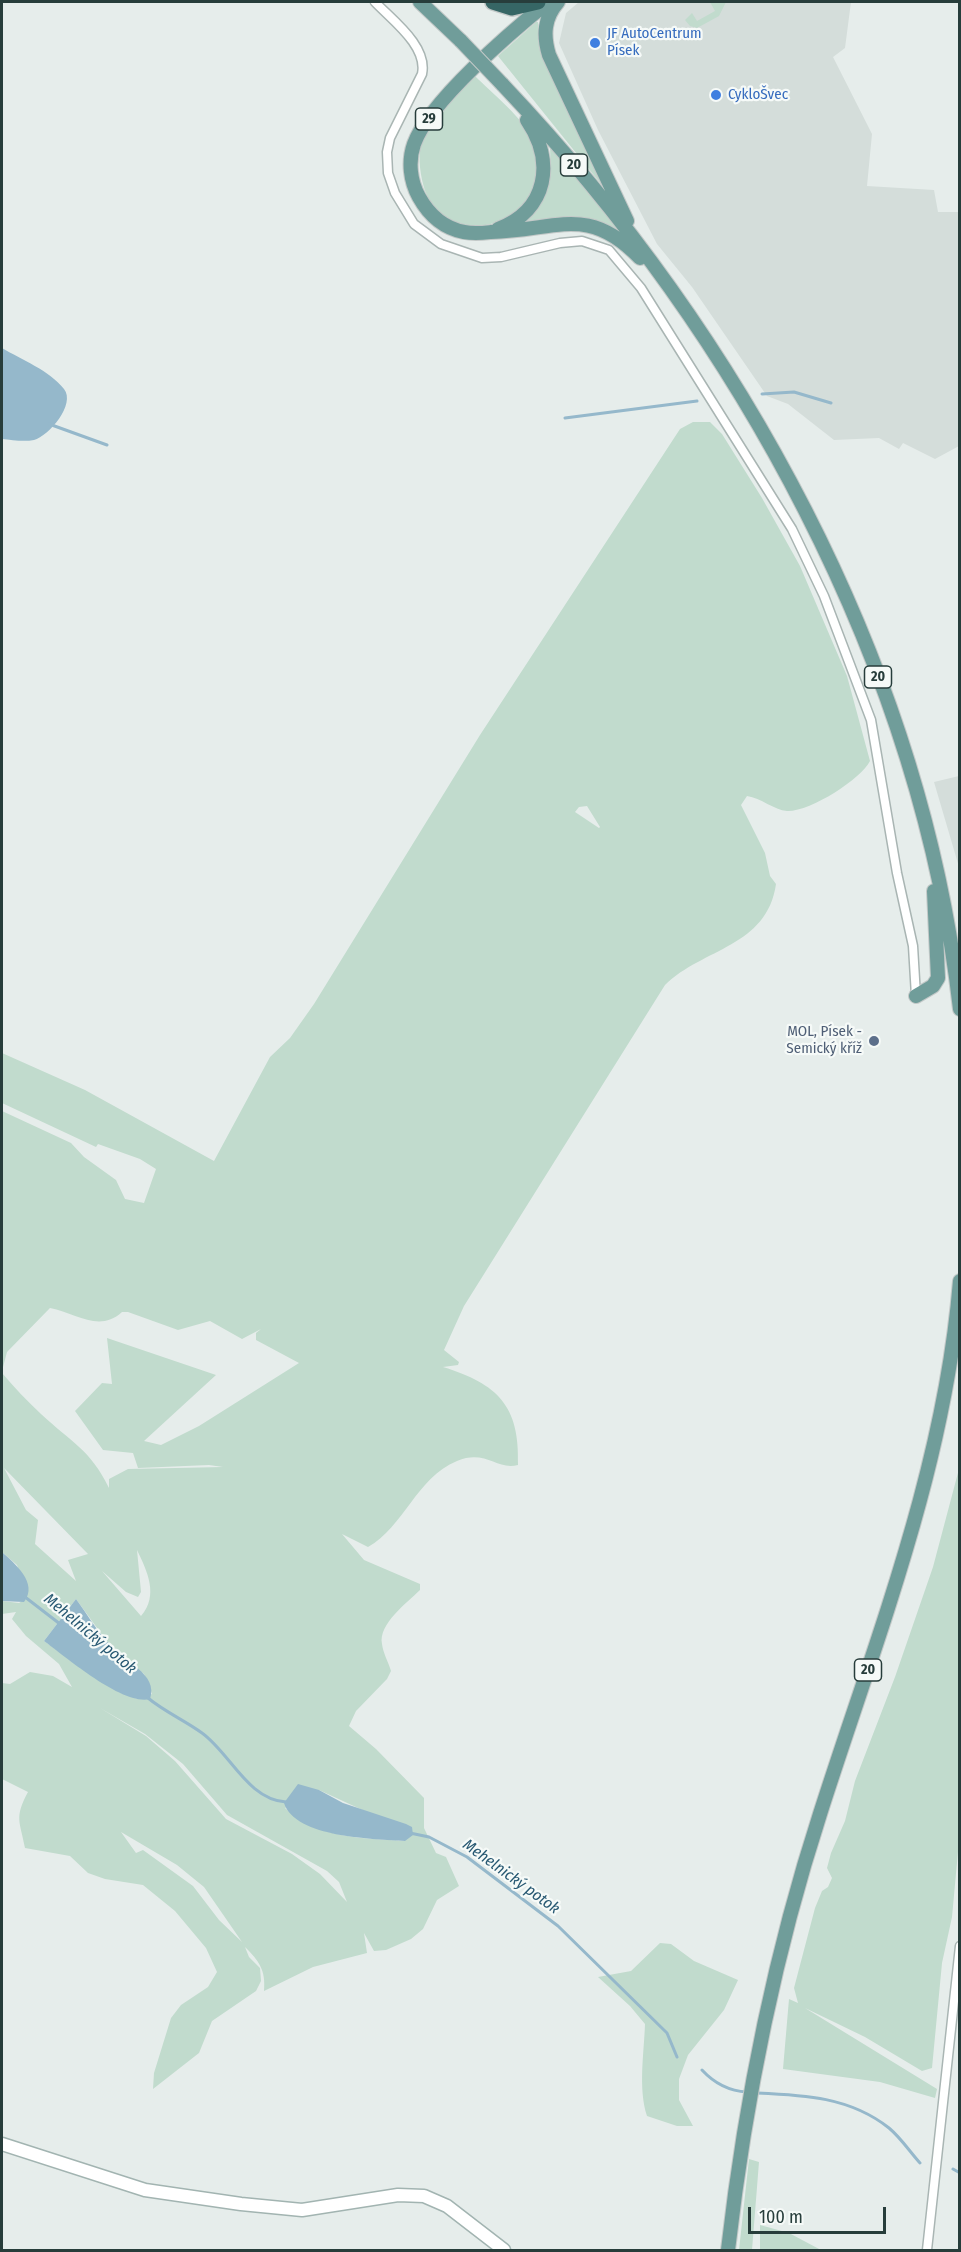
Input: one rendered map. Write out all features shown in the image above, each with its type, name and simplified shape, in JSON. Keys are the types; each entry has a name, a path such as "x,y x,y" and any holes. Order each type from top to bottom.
{"highway":[{"path":"493,2 512,8 538,2"}],"main road":[{"name":"20","path":"420,2 502,84 576,166 642,250 685,310 755,420 817,537 845,596 893,720 933,862 951,947 960,1009"},
{"name":"29","path":"488,232 476,234 450,228 430,214 416,190 411,174 411,155 422,129 450,94 495,48 548,2"},
{"path":"558,2 546,26 549,55 642,250"},
{"path":"488,232 521,217 537,195 543,179 542,146 502,84"},
{"path":"488,232 574,223 602,229 616,237 638,257 685,310"},
{"path":"916,996 933,986 938,978 933,862"},
{"name":"20","path":"728,2250 742,2140 757,2054 782,1945 807,1856 916,1518 947,1375 960,1281"}],"street":[{"path":"375,2 419,49 423,63 422,74 390,138 387,152 388,173 395,193 414,224 441,244 483,258 501,257 560,243 582,241 609,250 641,288 792,529 824,596 872,720 897,873 913,946 916,996"},
{"path":"927,2250 955,2042 960,1946"},
{"path":"2,2144 145,2190 241,2204 302,2210 398,2195 424,2196 447,2206 504,2250"}],"shaded area":[{"path":"579,2 851,2 845,48 833,57 872,134 867,186 934,190 938,212 959,212 959,446 935,459 903,443 899,449 879,438 834,440 788,404 767,396 692,287 657,244 598,130 559,43 566,13"},
{"path":"960,776 959,867 934,782"}],"green space":[{"path":"710,2 726,2 719,16 697,28 690,26 685,20 692,13 697,21 715,11"},
{"path":"538,22 540,44 605,189 498,56"},
{"path":"475,76 529,132 533,140 538,168 532,191 517,210 497,222 475,226 453,222 435,209 423,184 420,156 421,145 433,122"},
{"path":"550,147 617,226 613,229 592,221 571,218 527,221 539,202 549,178"},
{"path":"693,422 710,422 722,434 762,498 800,566 847,676 870,761 846,785 821,800 797,810 782,810 747,796 741,805 765,853 770,876 776,884 770,905 760,921 747,934 697,962 665,985 464,1306 444,1350 459,1362 458,1365 443,1367 478,1381 502,1400 515,1427 518,1465 504,1465 476,1457 457,1461 431,1479 391,1528 368,1547 342,1534 364,1560 420,1584 420,1590 389,1621 382,1636 391,1671 387,1679 356,1711 349,1726 376,1749 424,1798 424,1828 436,1853 446,1857 459,1886 437,1900 423,1929 411,1939 386,1950 374,1951 364,1933 367,1953 313,1967 264,1991 264,1977 260,1966 245,1947 249,1957 260,1968 261,1981 256,1991 212,2021 199,2053 153,2089 154,2073 171,2018 181,2005 208,1987 217,1972 206,1948 175,1911 143,1885 105,1879 88,1873 70,1856 25,1848 20,1814 28,1792 2,1779 2,1683 10,1684 30,1672 53,1676 72,1687 59,1664 26,1636 12,1619 16,1612 2,1614 2,1601 19,1603 27,1598 17,1565 2,1552 2,1373 36,1409 87,1455 109,1488 109,1479 128,1469 223,1467 209,1465 138,1468 133,1453 103,1450 75,1411 102,1383 112,1384 107,1338 216,1375 144,1441 161,1445 199,1426 299,1363 256,1340 256,1333 261,1329 242,1339 210,1321 178,1330 128,1312 122,1312 105,1321 96,1321 50,1308 7,1352 2,1371 2,1111 71,1143 84,1157 116,1180 125,1199 144,1203 156,1169 140,1159 98,1144 96,1147 2,1103 2,1053 85,1090 214,1161 270,1057 290,1038 314,1004 480,735 680,429","holes":["587,806 600,827 575,812 579,807","4,1468 88,1554 68,1560 76,1581 35,1544 38,1520 26,1510","137,1550 150,1583 149,1600 141,1616 102,1571 126,1592 138,1597 141,1592","76,1599 111,1647 144,1674 152,1694 138,1699 121,1693 44,1641","100,1708 145,1734 183,1764 227,1815 327,1871 339,1882 347,1902 320,1874 292,1854 226,1819 175,1761 146,1736","319,1790 369,1813 405,1841 341,1835 312,1826 285,1808","121,1832 177,1865 204,1887 242,1942 219,1920 193,1886 143,1850 136,1853"]},
{"path":"959,1469 960,1830 952,1917 942,1963 932,2068 922,2071 865,2037 805,2008 937,2089 935,2098 880,2082 783,2069 789,1999 798,2003 794,1988 815,1908 822,1891 828,1887 832,1878 827,1868 831,1853 845,1821 855,1781 895,1677 933,1567"},
{"path":"660,1943 671,1944 694,1961 738,1980 724,2010 688,2055 679,2079 679,2100 693,2126 677,2126 647,2116 642,2082 645,2024 630,2006 598,1977 631,1971"},
{"path":"749,2159 759,2162 752,2250 739,2250"},
{"path":"760,2225 789,2233 821,2250 760,2250"}],"water":[{"path":"2,348 51,376 67,395 64,411 59,419 47,432 34,440 2,439"},
{"path":"2,1552 27,1581 28,1595 24,1602 2,1601"},
{"path":"76,1599 110,1645 145,1675 151,1690 150,1699 139,1699 110,1688 44,1641"},
{"path":"298,1784 319,1790 343,1803 406,1824 412,1827 413,1835 405,1841 356,1837 319,1830 303,1823 291,1815 284,1803"}],"waterway":[{"path":"762,394 794,392 831,403"},
{"path":"565,418 697,401"},
{"path":"49,424 107,445"},
{"name":"Mehelnický potok","path":"25,1597 60,1624"},
{"name":"Mehelnický potok","path":"148,1698 202,1733 222,1752 250,1785 273,1799 286,1802"},
{"name":"Mehelnický potok","path":"410,1833 429,1837 467,1857 558,1926 667,2033 677,2057"},
{"name":"Mehelnický potok","path":"702,2070 722,2086 747,2092"},
{"name":"Mehelnický potok","path":"757,2093 809,2097 859,2110 889,2128 920,2163"},
{"name":"Mehelnický potok","path":"953,2169 960,2173"}],"place":[{"name":"JF AutoCentrum Písek","path":"595,43"},
{"name":"CykloŠvec","path":"716,95"},
{"name":"MOL, Písek - Semický kříž","path":"874,1041"}]}
